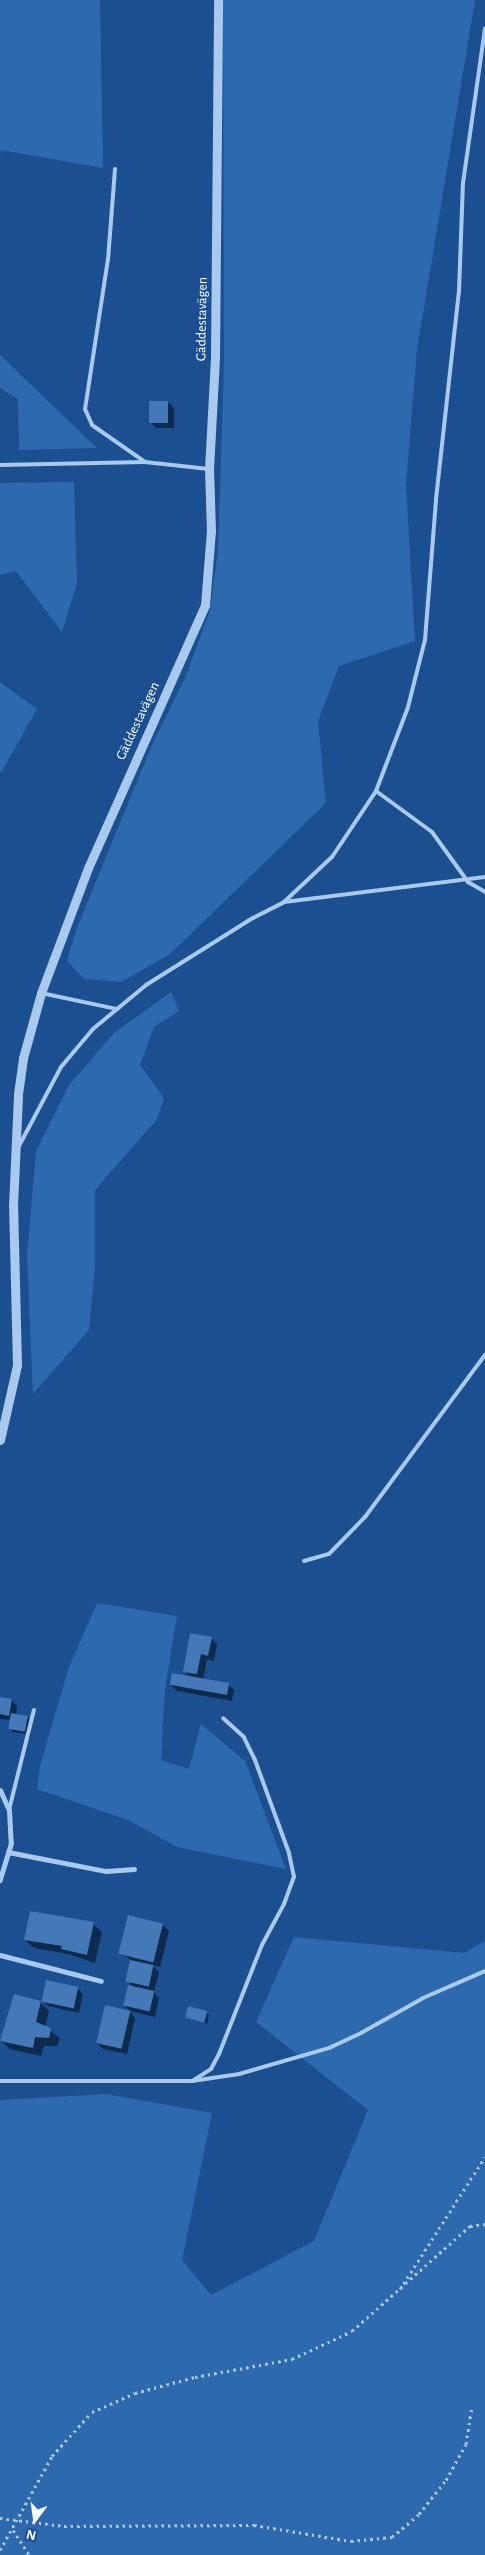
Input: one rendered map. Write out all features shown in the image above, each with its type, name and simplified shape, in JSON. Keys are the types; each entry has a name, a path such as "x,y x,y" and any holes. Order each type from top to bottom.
{"street":[{"name":"Gäddestavägen","path":"0,1440 10,1407 16,1365 12,1206 23,1058 41,993 105,825 205,605 211,531 209,469 217,263 218,0"},
{"path":"0,1790 8,1810 11,1843 0,1880"},
{"path":"8,1852 106,1871 134,1869"},
{"path":"0,1955 101,1981"}],"lane":[{"path":"15,1158 26,1128 61,1067 93,1029 146,985 253,918 284,902 332,857 376,791 408,707 425,640 436,499 459,291 463,183 485,30"},
{"path":"115,169 108,259 84,394 84,409 92,425 145,462"},
{"path":"0,465 145,462 209,469"},
{"path":"376,791 432,832 468,882 485,892"},
{"path":"284,902 468,882 485,878"},
{"path":"41,993 117,1008"},
{"path":"304,1561 329,1554 365,1517 485,1356"},
{"path":"8,1810 34,1710"},
{"path":"192,2081 211,2069 219,2054 262,1945 284,1904 294,1877 289,1853 255,1760 244,1737 223,1718"},
{"path":"0,2081 192,2081 239,2074 320,2051 361,2034 448,1986 485,1971"}],"path":[{"path":"397,2294 485,2157"},
{"path":"0,2550 52,2456 92,2412 135,2393 186,2379 292,2360 352,2331 397,2294 470,2226 485,2224"},
{"path":"0,2518 16,2522 64,2526 254,2526 351,2541 392,2538 419,2514 446,2480 466,2444 472,2405"},
{"path":"12,2530 29,2555"}],"shaded area":[{"path":"0,0 100,0 103,168 1,150 0,156"},
{"path":"223,0 475,0 417,349 406,485 415,641 339,666 318,721 326,803 170,954 121,982 84,979 67,961 76,930 152,745 186,676 210,610 218,551 224,362"},
{"path":"0,355 97,448 19,450 18,399 0,388"},
{"path":"74,482 77,583 62,632 16,571 0,575 0,483"},
{"path":"0,682 37,709 1,773 0,771"},
{"path":"171,992 179,1011 154,1027 140,1065 164,1098 157,1119 95,1190 95,1266 89,1330 33,1394 27,1256 36,1151 69,1085 114,1033"},
{"path":"97,1603 177,1616 165,1689 161,1760 189,1769 201,1724 245,1761 286,1869 177,1847 128,1820 37,1789 40,1766 69,1667"},
{"path":"294,1937 464,1953 485,1941 485,2555 0,2555 0,2100 106,2094 212,2113 182,2260 211,2295 314,2241 368,2110 256,2022"}],"building":[{"path":"149,401 168,401 168,423 149,423"},
{"path":"190,1633 212,1637 208,1656 201,1654 197,1674 183,1672"},
{"path":"172,1673 229,1683 227,1695 170,1685"},
{"path":"0,1697 12,1699 9,1716 0,1714"},
{"path":"11,1713 28,1716 25,1732 8,1729"},
{"path":"30,1911 94,1922 87,1955 61,1949 62,1946 24,1940"},
{"path":"128,1915 163,1924 153,1963 118,1954"},
{"path":"130,1960 153,1965 149,1987 125,1982"},
{"path":"46,1980 78,1987 74,2008 41,2002"},
{"path":"128,1985 154,1991 150,2012 123,2005"},
{"path":"14,1994 41,2001 36,2022 51,2028 49,2038 35,2037 33,2048 0,2041"},
{"path":"105,2005 130,2011 122,2049 96,2043"},
{"path":"188,2006 207,2011 204,2023 185,2018"}]}
